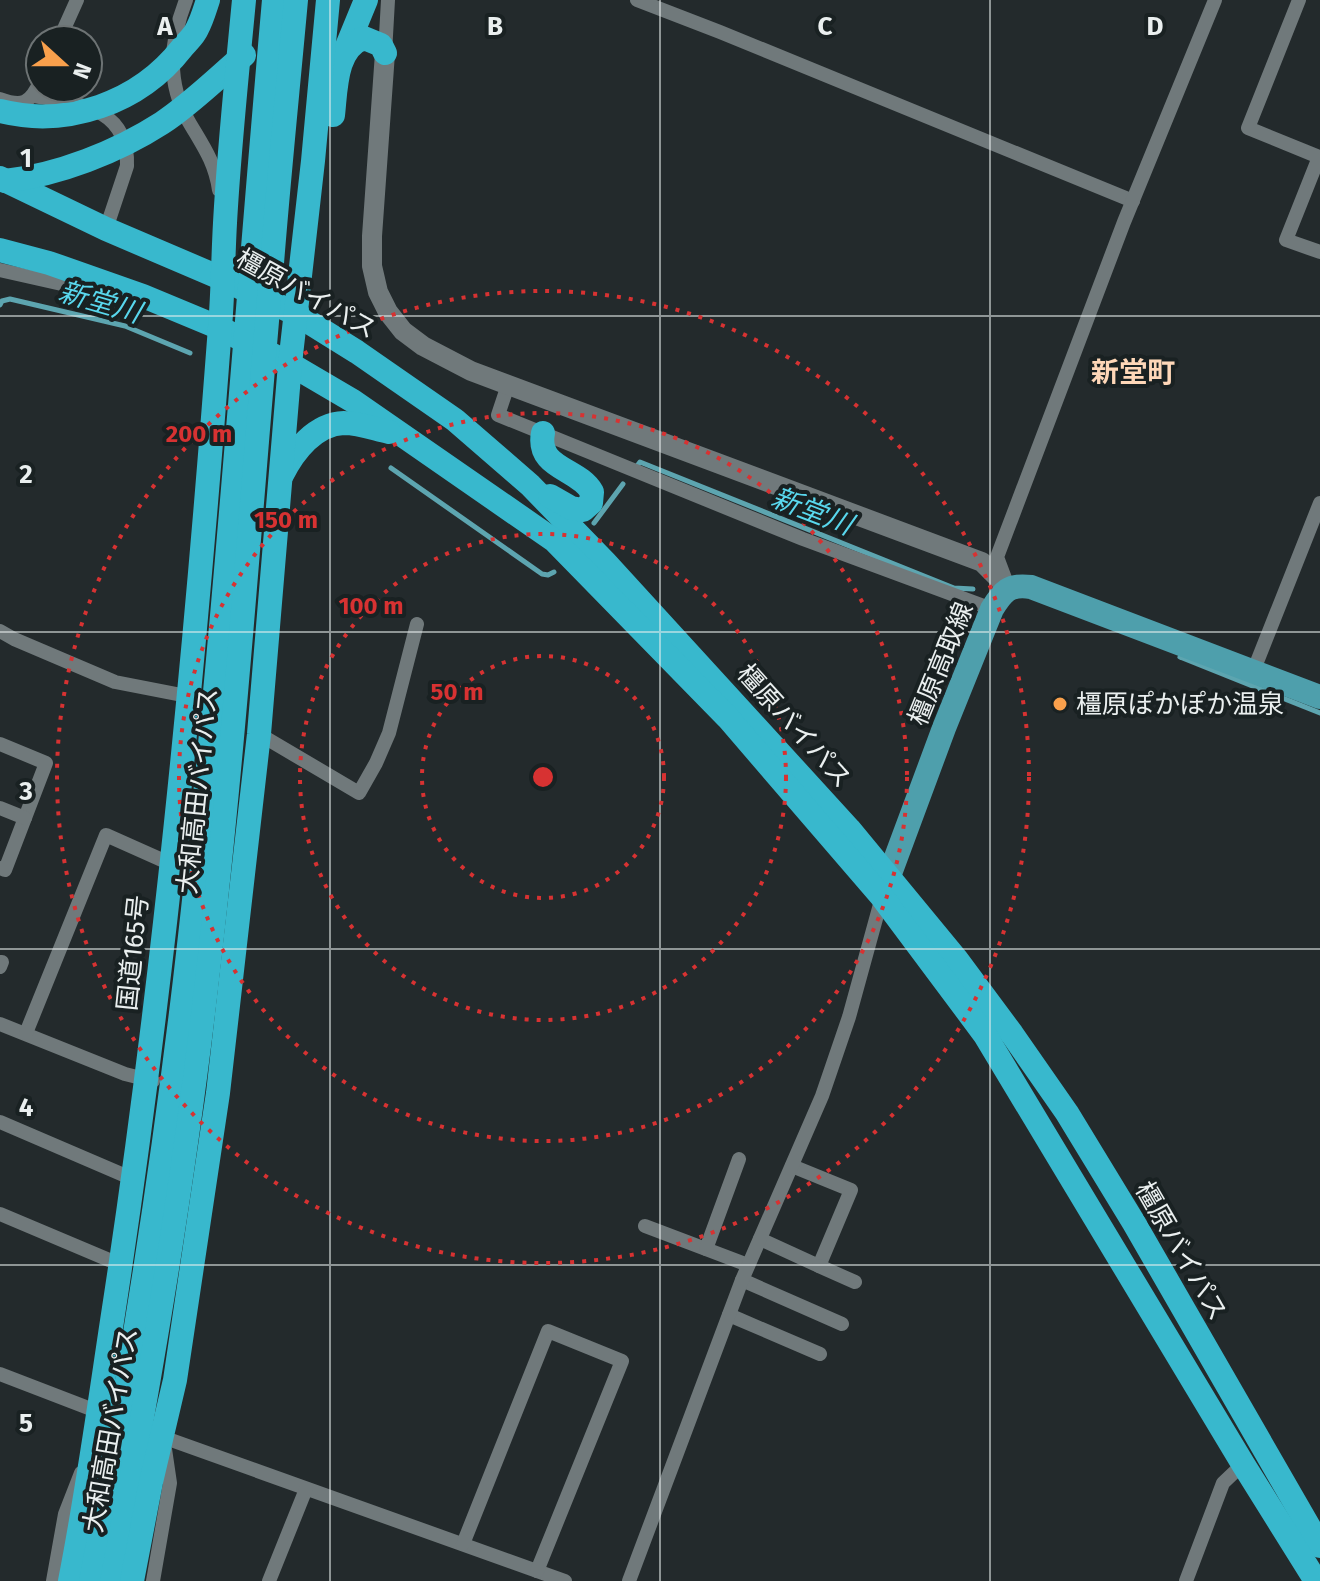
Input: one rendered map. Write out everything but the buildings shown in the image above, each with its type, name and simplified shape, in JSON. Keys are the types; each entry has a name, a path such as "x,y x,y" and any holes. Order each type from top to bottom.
{"highway":[{"path":"0,111 51,117 90,110 133,92 169,64 197,29 208,0"},
{"name":"国道165号","path":"70,1581 121,1265 147,1080 171,867 220,328 225,226 244,0"},
{"name":"大和高田バイパス","path":"91,1581 131,1358 185,982 223,597 274,0"},
{"path":"0,180 21,179 68,167 163,123 244,54 288,0"},
{"name":"大和高田バイパス","path":"112,1581 171,1242 207,983 243,620 296,0"},
{"path":"132,1581 175,1380 218,1093 259,729 290,364 296,314 315,239 337,84 328,0"},
{"path":"220,328 246,290 289,166 304,98 366,0"},
{"path":"335,46 364,38 381,45 385,53"},
{"name":"橿原バイパス","path":"0,180 296,314 357,352 455,420 530,485 615,573 849,829 985,1035 1316,1581"},
{"name":"橿原バイパス","path":"1,268 49,263 143,296 220,328 353,401 555,541 957,960 1067,1113 1320,1546"},
{"path":"280,481 302,445 330,426 353,424 403,436"},
{"path":"530,485 571,508 583,510 591,503 590,487 548,457 543,446 543,433"}],"main road":[{"name":"橿原高取線","path":"885,887 992,609 1008,588 1020,585 1031,587 1320,697"}],"street":[{"path":"66,24 77,0"},
{"path":"186,0 174,35 172,68 187,118 215,168 225,226"},
{"path":"388,0 372,266 378,292 403,331 458,365 508,385 982,562 1008,588"},
{"path":"637,0 1133,201"},
{"path":"1008,588 997,557 1133,201 1215,0"},
{"path":"1299,0 1248,128 1319,157 1286,240 1320,252"},
{"path":"0,99 12,103 24,100"},
{"path":"81,104 107,117 122,134 127,156 127,166 106,229"},
{"path":"508,385 498,415 803,539 992,609"},
{"path":"1253,672 1320,503"},
{"path":"0,631 115,682 189,695 259,729 359,793 389,733 417,624"},
{"path":"0,744 46,763 5,870 0,868"},
{"path":"0,808 25,818"},
{"path":"26,1033 106,835 241,900"},
{"path":"629,1581 742,1280 822,1096 858,987 885,887"},
{"path":"0,1024 125,1074 218,1093"},
{"path":"0,1122 133,1179"},
{"path":"706,1249 739,1159"},
{"path":"792,1166 851,1190 819,1266"},
{"path":"0,1214 121,1265"},
{"path":"645,1226 748,1265"},
{"path":"125,1236 195,1247"},
{"path":"760,1239 855,1282"},
{"path":"742,1280 842,1324"},
{"path":"729,1315 820,1354"},
{"path":"463,1544 548,1331 622,1361 537,1571"},
{"path":"0,1374 163,1437 565,1581"},
{"path":"153,1581 170,1483 163,1437"},
{"path":"53,1581 65,1514 94,1438"},
{"path":"1186,1581 1223,1483 1243,1464"},
{"path":"269,1581 306,1489"}],"waterway":[{"name":"新堂川","path":"0,305 2,301 10,299 125,326 190,353"},
{"name":"新堂川","path":"637,466 640,462 954,588 973,589"},
{"name":"新堂川","path":"391,468 542,574 554,572"},
{"name":"新堂川","path":"594,523 623,484"},
{"name":"新堂川","path":"1180,657 1320,713"}],"place":[{"name":"橿原ぽかぽか温泉","path":"1060,704"}],"district":[{"name":"新堂町","path":"1133,372"}]}
